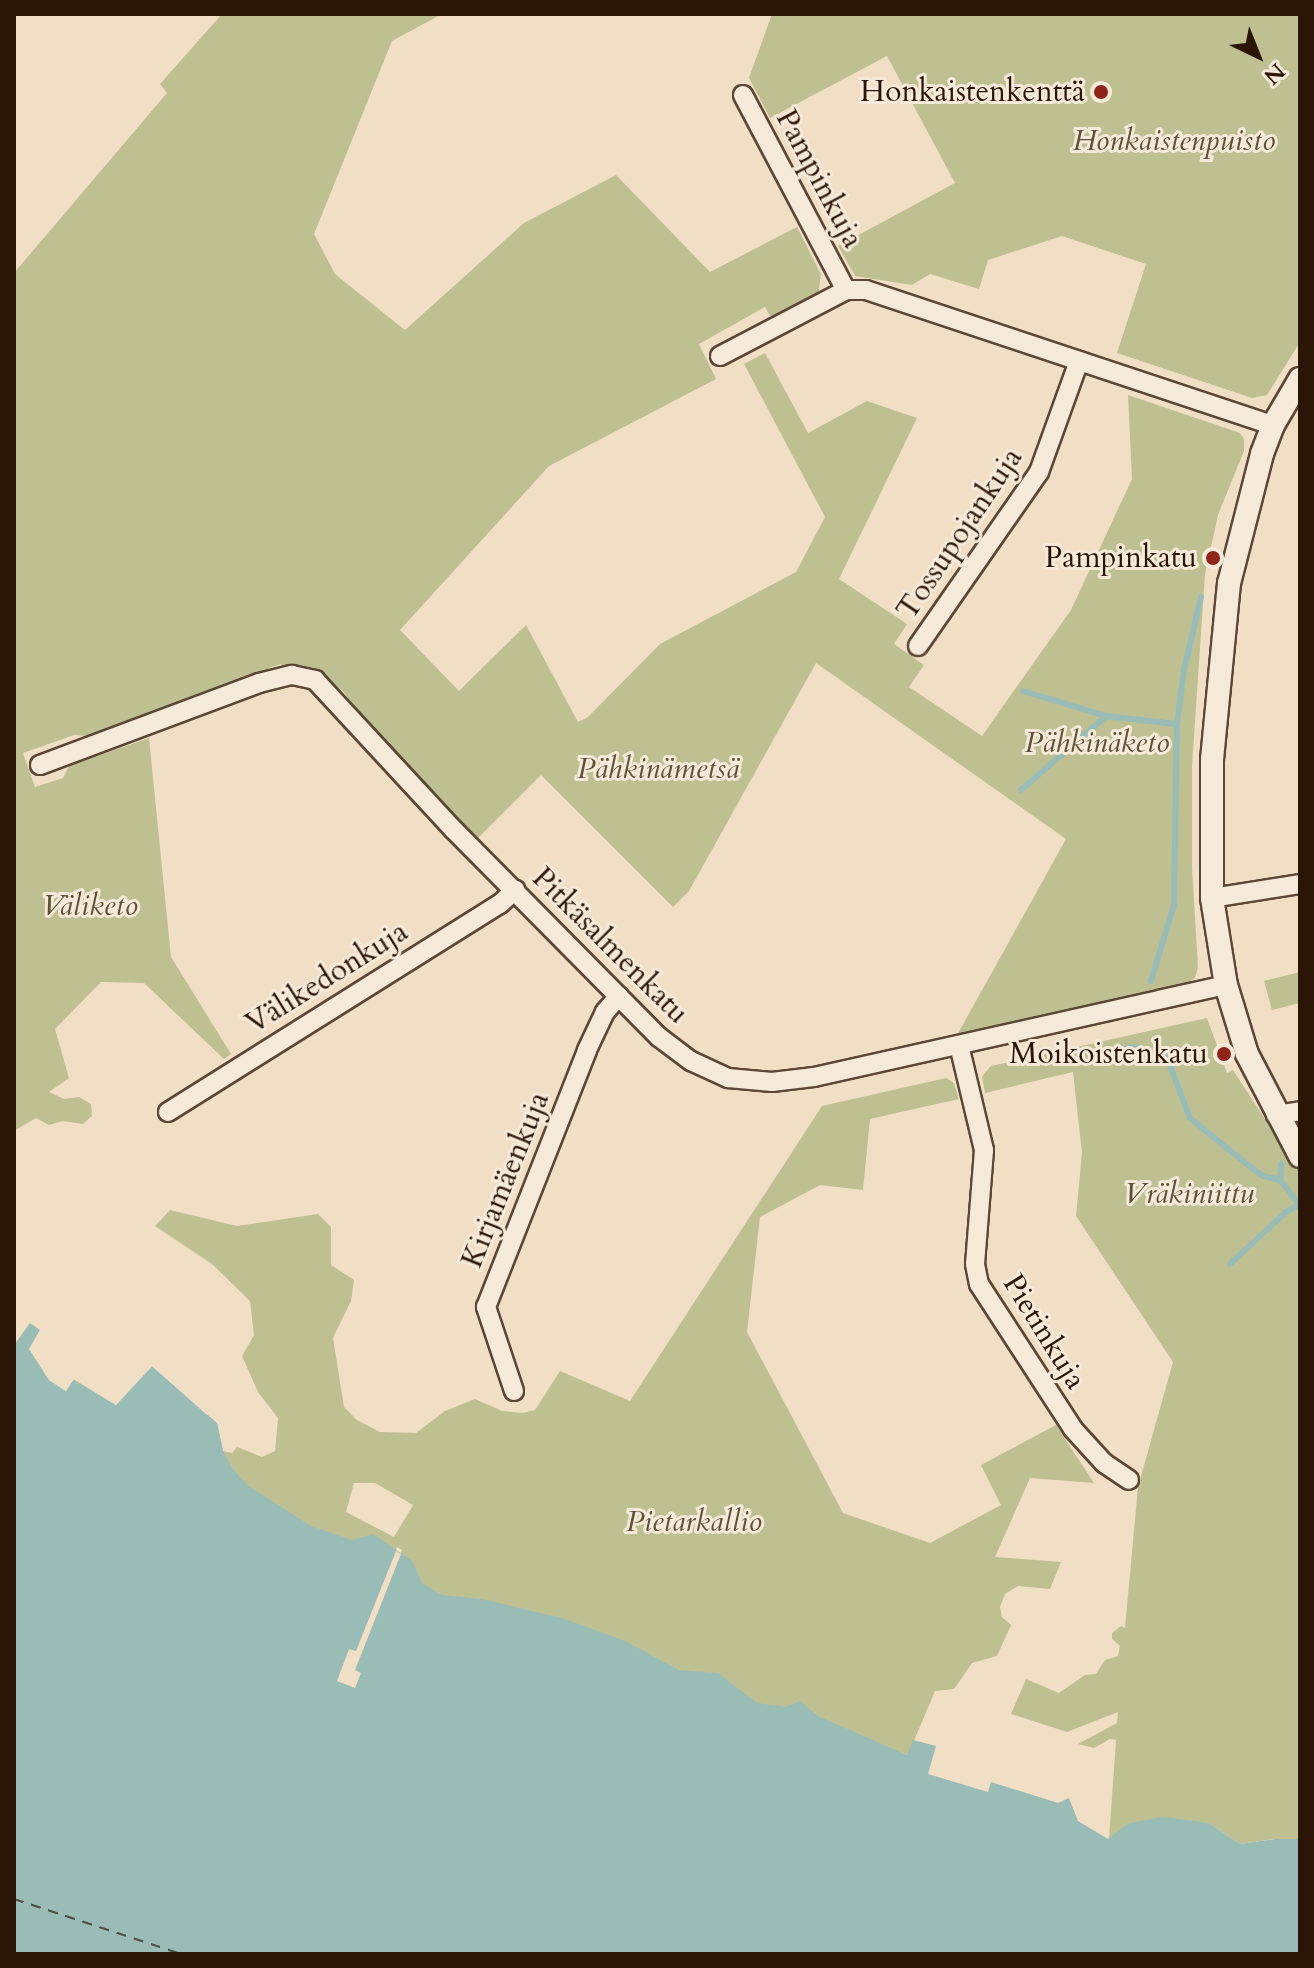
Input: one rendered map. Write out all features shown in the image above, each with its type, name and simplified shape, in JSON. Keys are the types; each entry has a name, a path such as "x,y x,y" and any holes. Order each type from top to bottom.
{"street":[{"name":"Pampinkuja","path":"743,95 846,290"},
{"path":"720,356 846,290 866,290 1273,425"},
{"name":"Tossupojankuja","path":"918,646 1039,472 1079,361"},
{"path":"1300,379 1273,425 1250,491 1229,583 1212,759 1212,898 1226,985 1247,1054 1300,1156"},
{"name":"Pitkäsalmenkatu","path":"40,765 259,683 306,675 326,690 367,739 674,1050 708,1071 728,1078 787,1082 1226,985"},
{"path":"1212,898 1300,884"},
{"name":"Välikedonkuja","path":"168,1112 500,904 515,890"},
{"name":"Kirjamäenkuja","path":"514,1391 486,1307 587,1050 605,1012 619,996"},
{"name":"Pietinkuja","path":"959,1045 984,1150 975,1264 979,1284 1073,1429 1104,1463 1129,1480"},
{"path":"1276,1115 1300,1111"}],"green space":[{"path":"222,14 442,14 392,41 314,234 335,274 405,330 524,223 616,175 710,272 797,227 821,274 818,297 773,321 765,307 699,344 716,379 549,466 400,630 459,691 526,625 578,722 588,717 660,644 796,572 825,517 744,364 765,353 808,433 867,401 917,418 839,579 907,624 894,644 924,665 909,687 982,736 1071,610 1132,479 1128,395 1240,433 1244,439 1244,451 1218,515 1205,574 1192,766 1192,868 1198,967 1195,978 1187,984 956,1037 1066,839 816,663 689,891 673,907 541,775 477,839 387,749 343,691 319,672 300,667 283,669 281,664 269,668 270,671 90,736 74,735 23,753 35,787 63,778 69,766 149,738 171,957 231,1054 224,1059 144,983 101,982 55,1029 69,1078 49,1092 64,1099 79,1097 91,1104 92,1116 83,1124 63,1121 49,1125 36,1118 14,1131 14,273 167,93 160,84"},
{"name":"Honkaistenpuisto","path":"772,14 1300,14 1300,342 1267,395 1252,398 1117,353 1146,264 1062,236 988,260 979,289 930,274 912,285 855,276 838,246 955,183 887,56 770,118 749,78"},
{"path":"1300,972 1300,1003 1272,1010 1264,981"},
{"name":"Vräkiniittu","path":"1207,1018 1227,1073 1233,1070 1300,1173 1300,1904 1274,1839 1240,1844 1209,1823 1130,1823 1109,1839 1116,1740 1110,1739 1094,1748 1078,1744 1117,1723 1118,1712 1067,1732 1011,1714 1026,1679 1059,1693 1085,1675 1096,1674 1105,1660 1118,1656 1120,1646 1112,1639 1112,1633 1121,1626 1125,1628 1138,1487 1173,1362 1076,1216 1082,1153 1073,1072 985,1093 982,1076 991,1066"},
{"name":"Pietarkallio","path":"946,1078 954,1083 959,1099 870,1119 863,1190 820,1185 760,1217 747,1332 843,1513 930,1543 1001,1505 981,1465 1056,1425 1094,1483 1030,1478 995,1557 1061,1562 1050,1589 1018,1586 1005,1594 1000,1607 1002,1617 1011,1625 997,1656 972,1663 954,1689 935,1691 908,1755 388,1588 402,1550 397,1547 384,1582 214,1490 218,1427 223,1451 232,1453 237,1447 262,1457 275,1451 278,1418 258,1392 242,1356 254,1335 250,1301 212,1264 155,1226 170,1210 237,1226 318,1214 331,1227 331,1265 354,1280 351,1301 333,1338 344,1407 357,1420 380,1432 416,1433 445,1411 475,1399 502,1411 522,1413 535,1410 560,1371 630,1401 822,1106","holes":["354,1483 375,1483 413,1505 394,1537 346,1512"]}],"water":[{"path":"30,1322 40,1330 30,1349 49,1380 66,1391 73,1379 116,1405 152,1366 217,1423 223,1451 232,1468 247,1485 311,1526 352,1540 373,1534 412,1561 422,1583 442,1595 482,1599 562,1618 625,1641 679,1670 718,1673 757,1703 785,1707 800,1701 818,1716 907,1755 913,1740 936,1746 928,1774 988,1792 991,1782 1058,1803 1069,1798 1078,1821 1108,1839 1129,1823 1164,1817 1209,1823 1240,1844 1300,1839 1300,1954 14,1954 14,1345"}],"pier":[{"path":"31,1319 44,1330 34,1348 52,1377 65,1385 74,1375 116,1400 152,1362 210,1412 207,1415 152,1366 116,1405 74,1379 66,1391 49,1380 29,1349 40,1330 30,1323 14,1345 26,1320"},
{"path":"396,1551 401,1554 355,1670 361,1673 355,1688 337,1681 349,1649 356,1651"}],"waterway":[{"path":"1151,981 1174,905 1177,724 1184,670 1201,597"},
{"path":"1023,691 1106,716 1177,724"},
{"path":"1021,790 1106,716"},
{"path":"1093,1053 1136,1047 1167,1061"},
{"path":"1164,1050 1190,1118 1263,1176 1280,1180 1300,1206"},
{"path":"1280,1180 1281,1164"},
{"path":"1230,1264 1286,1212 1299,1205"}],"ferry route":[{"path":"14,1899 181,1954"}],"place":[{"name":"Honkaistenkenttä","path":"1101,92"},
{"name":"Pampinkatu","path":"1213,558"},
{"name":"Moikoistenkatu","path":"1224,1054"}],"park label":[{"name":"Pähkinäketo","path":"1097,743"},
{"name":"Pähkinämetsä","path":"658,769"},
{"name":"Väliketo","path":"90,906"}]}
